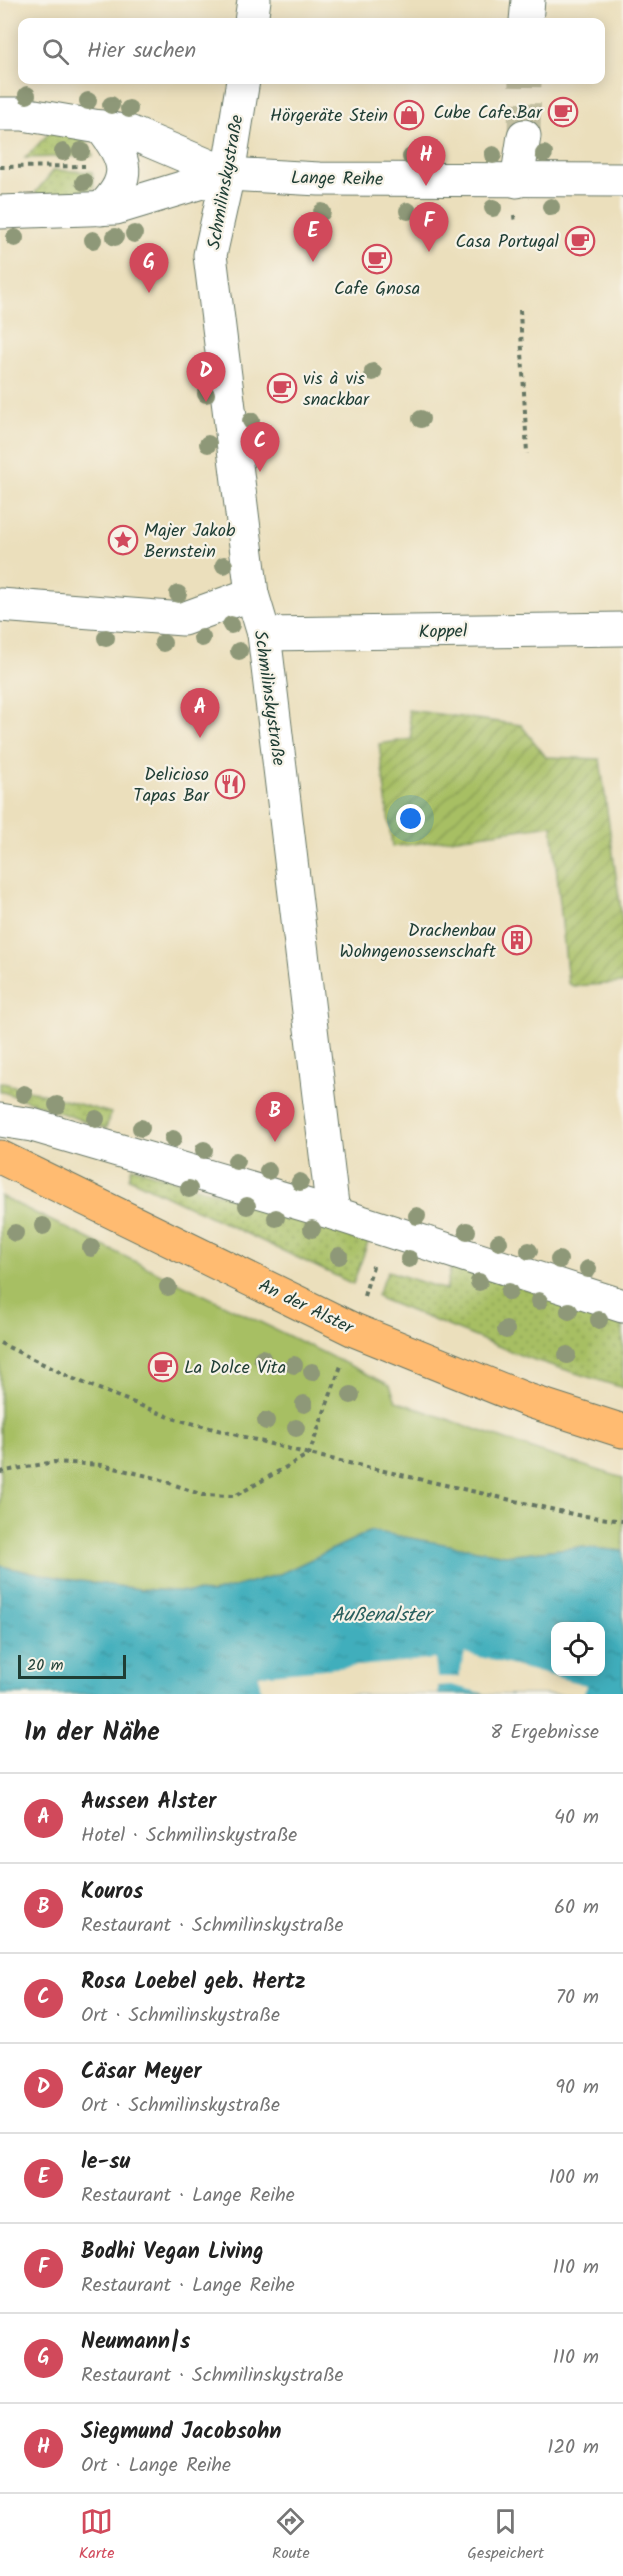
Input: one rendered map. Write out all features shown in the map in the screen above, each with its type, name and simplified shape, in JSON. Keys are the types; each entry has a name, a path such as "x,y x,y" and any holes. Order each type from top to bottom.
{"main road":[{"name":"An der Alster","path":"0,1157 354,1330 530,1401 623,1431"}],"street":[{"path":"251,18 254,0"},
{"name":"Schmilinskystraße","path":"242,84 228,174 210,255 252,594 264,634 333,1213"},
{"name":"Lange Reihe","path":"0,114 23,114 129,132 228,174"},
{"path":"101,127 120,153 124,176 117,190 101,209"},
{"path":"517,181 524,136"},
{"name":"Lange Reihe","path":"0,212 116,208 228,174 302,178 623,180"},
{"path":"0,605 183,619 252,594"},
{"name":"Koppel","path":"264,634 623,629"},
{"path":"0,1120 32,1125 333,1213 623,1306"}],"path":[{"path":"0,167 123,165"},
{"path":"520,310 527,454"},
{"path":"0,1343 74,1379 172,1418 309,1454 577,1515 623,1521"},
{"path":"0,1472 54,1462 102,1465 156,1478 202,1495 235,1496 309,1454"}],"green space":[{"path":"52,130 83,139 91,148 93,156 25,158"},
{"path":"54,170 92,172 94,187 80,198 48,203 35,193"},
{"path":"408,710 521,725 546,757 600,759 623,926 623,983 573,986 568,983 552,825 392,847 379,744 412,739"},
{"path":"0,1082 111,1113 106,1129 0,1091"},
{"path":"132,1167 369,1240 353,1284 129,1178"},
{"path":"0,1196 390,1385 396,1401 540,1452 623,1478 623,1551 580,1547 505,1555 371,1531 280,1574 212,1593 139,1589 66,1579 0,1566"},
{"path":"451,1266 623,1319 623,1388 525,1357 381,1299 377,1295 388,1271 446,1290"}],"water":[{"name":"Außenalster","path":"371,1531 505,1555 580,1547 623,1551 623,1694 0,1694 0,1566 66,1579 139,1589 212,1593 280,1574"}],"pier":[{"path":"465,1653 586,1685 584,1694 486,1694 451,1685 438,1686 438,1694 261,1694 259,1675 435,1659 437,1677 459,1677"}],"tunnel":[{"path":"524,136 525,84"}],"place":[{"name":"Cube Cafe.Bar","path":"563,112"},
{"name":"Hörgeräte Stein","path":"409,115"},
{"name":"Siegmund Jacobsohn","path":"426,186"},
{"name":"Casa Portugal","path":"580,241"},
{"name":"Bodhi Vegan Living","path":"429,252"},
{"name":"Cafe Gnosa","path":"377,259"},
{"name":"le-su","path":"313,262"},
{"name":"Neumann|s","path":"149,293"},
{"name":"vis à vis snackbar","path":"282,388"},
{"name":"Cäsar Meyer","path":"206,402"},
{"name":"Rosa Loebel geb. Hertz","path":"260,472"},
{"name":"Majer Jakob Bernstein","path":"123,540"},
{"name":"Aussen Alster","path":"200,738"},
{"name":"Delicioso Tapas Bar","path":"230,784"},
{"name":"Drachenbau Wohngenossenschaft","path":"517,940"},
{"name":"Kouros","path":"275,1142"},
{"name":"La Dolce Vita","path":"163,1367"}]}
